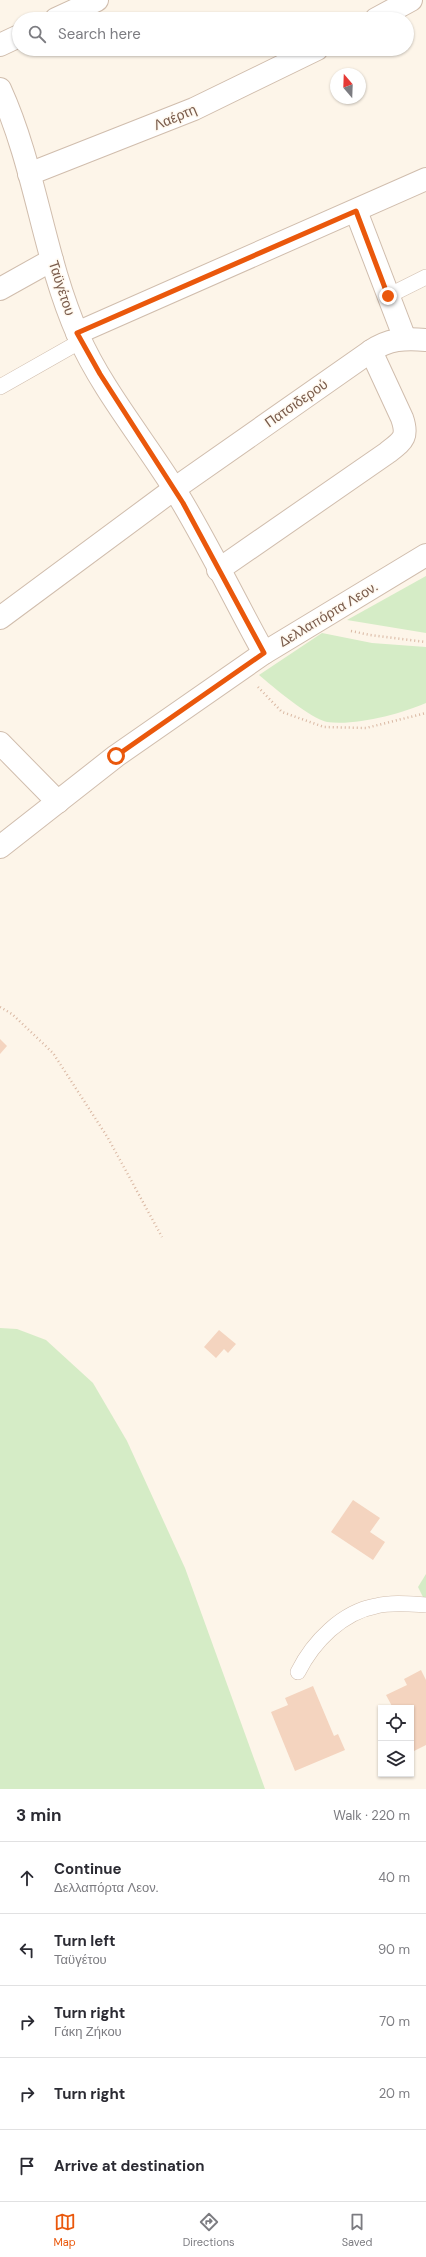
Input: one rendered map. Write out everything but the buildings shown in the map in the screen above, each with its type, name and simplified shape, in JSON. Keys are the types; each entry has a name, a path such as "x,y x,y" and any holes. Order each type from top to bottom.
{"street":[{"path":"71,12 97,0"},
{"path":"389,12 411,0"},
{"path":"0,45 12,39"},
{"name":"Λαέρτη","path":"29,174 194,109 304,56"},
{"name":"Ταϋγέτου","path":"0,90 16,127 52,260 79,337 100,374 174,489 264,653"},
{"path":"79,337 426,179"},
{"path":"356,211 388,296 415,340"},
{"path":"0,289 52,260"},
{"name":"Πατσιδερού","path":"174,489 382,343 415,340"},
{"path":"218,570 387,453 404,438 406,430 404,424 371,351"},
{"path":"0,618 174,489"},
{"name":"Δελλαπόρτα Λεον.","path":"0,847 116,756 264,653 426,555"},
{"path":"0,743 58,802"}],"lane":[{"path":"388,296 426,277"},
{"path":"0,387 79,337"},
{"path":"298,1672 306,1656 316,1644 341,1621 375,1606 426,1605"}],"path":[{"path":"328,614 340,628 370,636 426,642"},
{"path":"241,669 282,712 324,727 366,728 426,713"},
{"path":"0,1008 12,1014 53,1053 108,1138 162,1237"}],"green space":[{"path":"426,576 426,633 347,620"},
{"path":"322,633 372,643 426,647 426,703 391,715 364,721 338,723 327,722 320,720 302,709 259,675"},
{"path":"0,1328 17,1329 46,1340 93,1383 127,1441 185,1568 265,1789 0,1789"},
{"path":"426,1574 426,1603 418,1587"}],"route":[{"path":"116,756 264,653 183,503 86,352 77,333 356,211 388,296"}]}
